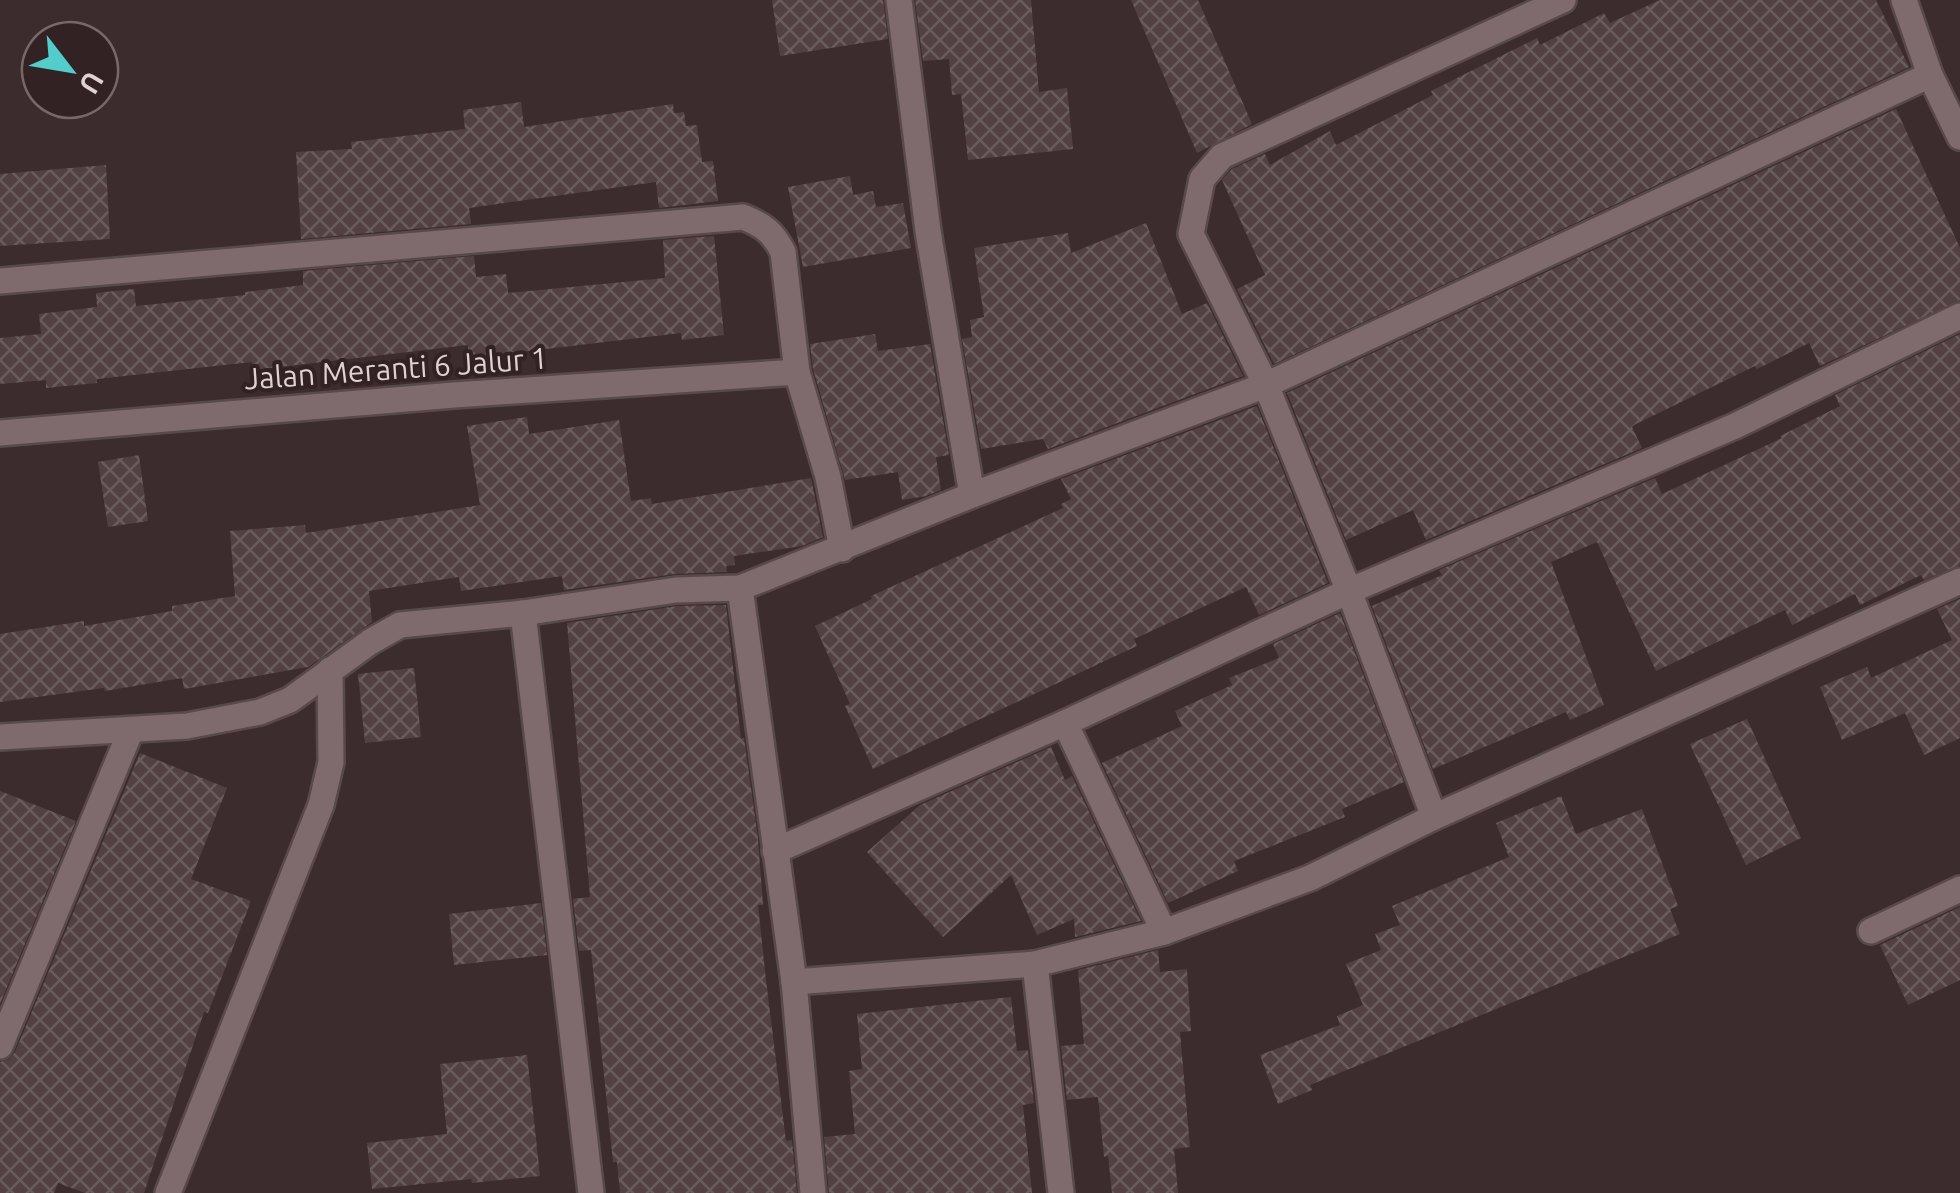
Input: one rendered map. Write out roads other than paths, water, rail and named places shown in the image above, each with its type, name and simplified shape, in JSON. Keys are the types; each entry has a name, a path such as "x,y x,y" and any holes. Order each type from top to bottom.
{"street":[{"path":"899,0 928,230 972,495"},
{"path":"1434,817 1266,385 1191,234 1202,179 1222,156 1563,0"},
{"path":"1904,0 1930,75 1960,137"},
{"path":"0,737 187,726 260,712 290,700 400,626 524,613 676,590 740,588 972,495 1266,385 1930,75"},
{"path":"0,281 743,217 762,224 775,236 783,252 797,372 828,477 842,549"},
{"path":"775,851 1065,724 1349,591 1735,426 1960,316"},
{"name":"Jalan Meranti 6 Jalur 1","path":"0,433 454,395 797,372"},
{"path":"794,982 1035,964 1164,932 1310,878 1434,817 1960,580"},
{"path":"740,588 794,982 813,1193"},
{"path":"524,613 590,1193"},
{"path":"168,1193 321,805 331,762 330,670"},
{"path":"1065,724 1164,932"},
{"path":"0,1046 131,730"},
{"path":"1870,931 1960,888"},
{"path":"1035,964 1061,1193"}]}
